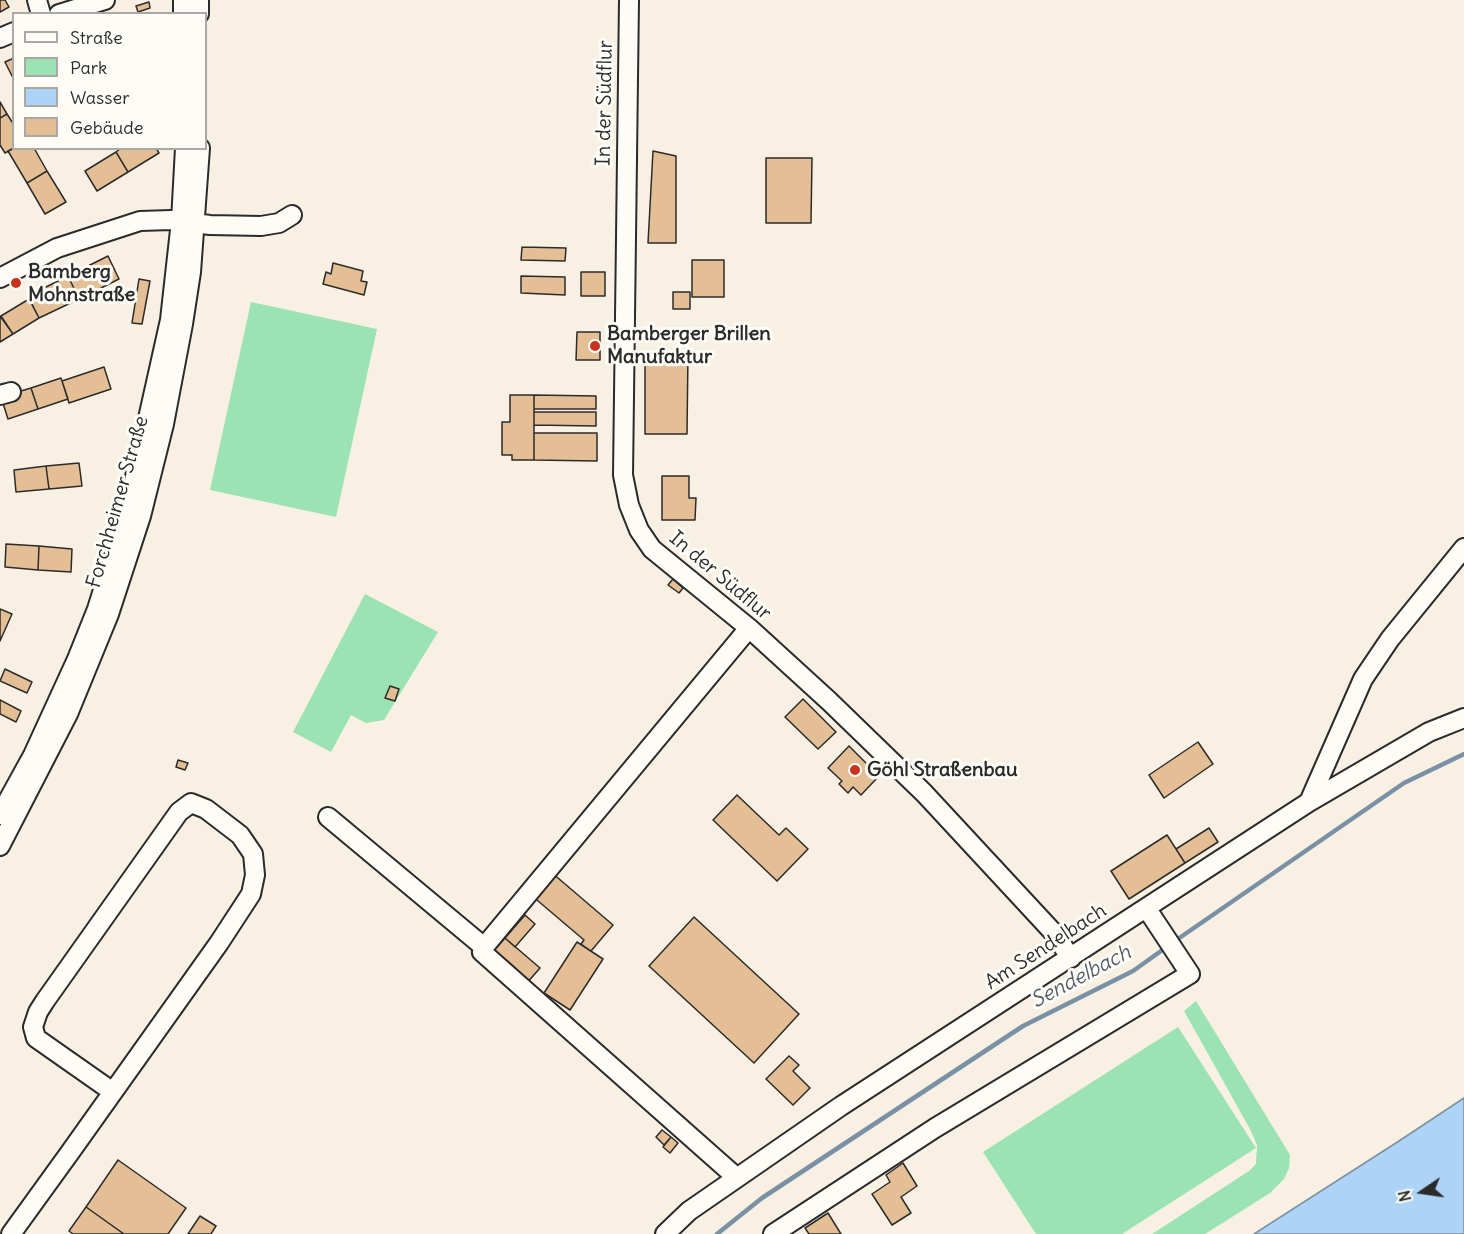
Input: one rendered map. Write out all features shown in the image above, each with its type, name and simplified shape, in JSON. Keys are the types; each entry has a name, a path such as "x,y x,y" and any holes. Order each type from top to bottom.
{"street":[{"path":"66,12 105,0"},
{"name":"In der Südflur","path":"629,0 622,475 635,522 652,549 749,628 924,793 1052,931 1071,958"},
{"name":"Forchheimer Straße","path":"0,846 68,714 129,556 164,424 183,324 188,222 184,150"},
{"name":"Forchheimer Straße","path":"0,815 33,755 77,659 112,563 126,516 160,372 200,150"},
{"path":"0,278 57,248 102,232 153,219 261,226 279,223 292,215"},
{"path":"1309,802 1363,679 1390,639 1464,548"},
{"path":"736,1177 482,952 749,628"},
{"name":"Am Sendelbach","path":"666,1234 689,1211 736,1177 880,1080 1309,802 1429,732 1464,718"},
{"path":"11,1234 113,1092 251,894 255,875 253,854 240,835 206,809 191,803 179,812 52,991 38,1012 33,1027 36,1038 113,1092"},
{"path":"328,817 484,947"},
{"path":"773,1234 935,1128 1190,974 1147,909"}],"green space":[{"path":"251,302 377,329 336,517 210,490"},
{"path":"365,594 438,632 384,720 366,723 351,715 331,752 293,732"},
{"path":"1196,1001 1290,1155 1289,1168 1284,1179 1270,1193 1205,1234 1152,1234 1249,1171 1256,1164 1257,1145 1250,1129 1184,1011"},
{"path":"1178,1027 1256,1148 1122,1234 1036,1234 983,1152"}],"water":[{"path":"1464,1098 1464,1234 1254,1234 1399,1141"}],"building":[{"path":"0,0 5,0 9,7 0,12"},
{"path":"149,2 150,8 138,12 136,6"},
{"path":"12,59 12,76 5,62"},
{"path":"0,102 7,114 0,118"},
{"path":"7,114 12,122 12,149 5,153 0,145 0,118"},
{"path":"12,149 35,150 47,171 27,183 8,151"},
{"path":"118,150 157,150 159,153 128,172 116,152"},
{"path":"653,151 676,156 676,243 648,243"},
{"path":"116,152 128,172 97,191 85,171"},
{"path":"766,158 812,158 811,223 766,223"},
{"path":"47,171 66,202 45,214 27,183"},
{"path":"522,247 566,248 565,261 521,260"},
{"path":"108,256 119,279 79,299 68,276"},
{"path":"692,260 724,260 724,297 692,297"},
{"path":"333,263 363,271 361,281 367,282 364,295 323,284 326,272 331,274"},
{"path":"581,272 605,272 605,296 581,296"},
{"path":"68,276 79,299 39,318 28,296"},
{"path":"521,276 565,277 565,295 521,293"},
{"path":"139,279 150,281 142,324 132,323"},
{"path":"673,292 690,292 690,309 673,309"},
{"path":"29,299 39,318 13,334 1,316"},
{"path":"0,316 13,334 0,342"},
{"path":"577,332 600,332 600,360 576,360"},
{"path":"645,353 688,353 687,434 645,434"},
{"path":"104,367 111,389 69,403 62,381"},
{"path":"61,378 68,399 38,409 31,388"},
{"path":"31,388 38,409 8,419 1,397"},
{"path":"510,395 534,395 534,460 512,460 512,455 502,455 502,422 510,422"},
{"path":"534,395 596,396 596,409 534,409"},
{"path":"534,412 596,412 596,426 534,425"},
{"path":"534,433 597,433 597,461 534,460"},
{"path":"79,463 82,486 49,489 46,466"},
{"path":"46,466 49,489 16,492 14,470"},
{"path":"662,476 689,476 689,498 696,498 695,520 662,520"},
{"path":"6,544 39,546 38,570 5,567"},
{"path":"39,546 72,549 71,572 38,570"},
{"path":"673,579 683,588 679,593 668,585"},
{"path":"0,609 12,614 0,641"},
{"path":"5,669 32,682 27,693 0,681"},
{"path":"390,686 399,689 395,701 385,698"},
{"path":"803,699 836,732 818,749 785,717"},
{"path":"0,700 21,711 16,722 0,714"},
{"path":"1198,742 1213,764 1164,798 1149,775"},
{"path":"849,746 879,776 861,795 853,787 848,793 839,784 842,781 828,768"},
{"path":"178,760 188,763 185,770 176,767"},
{"path":"737,795 779,835 786,828 808,849 777,881 713,820"},
{"path":"1209,828 1218,842 1185,863 1176,849"},
{"path":"1167,835 1185,863 1129,899 1111,871"},
{"path":"551,872 613,925 591,951 581,944 584,940 531,895"},
{"path":"525,915 535,924 515,947 505,938"},
{"path":"694,917 799,1014 754,1063 649,966"},
{"path":"505,938 540,968 526,984 491,954"},
{"path":"577,942 603,959 570,1010 544,993"},
{"path":"789,1056 799,1065 793,1071 810,1088 793,1105 766,1079"},
{"path":"662,1130 671,1137 664,1145 656,1137"},
{"path":"671,1137 678,1143 670,1153 663,1147"},
{"path":"118,1160 186,1208 168,1234 124,1234 86,1207"},
{"path":"903,1163 917,1186 901,1197 911,1213 892,1225 872,1194 890,1182 886,1175"},
{"path":"86,1207 124,1234 73,1234 69,1231"},
{"path":"828,1213 841,1234 809,1234 805,1228"},
{"path":"200,1216 216,1226 211,1234 188,1234"}],"waterway":[{"name":"Sendelbach","path":"1175,941 1404,783 1464,754"},
{"name":"Sendelbach","path":"717,1234 762,1198 1023,1026 1133,971 1168,946"}],"place":[{"name":"Bamberg Mohnstraße","path":"16,283"},
{"name":"Bamberger Brillen Manufaktur","path":"595,346"},
{"name":"Göhl Straßenbau","path":"855,770"}]}
